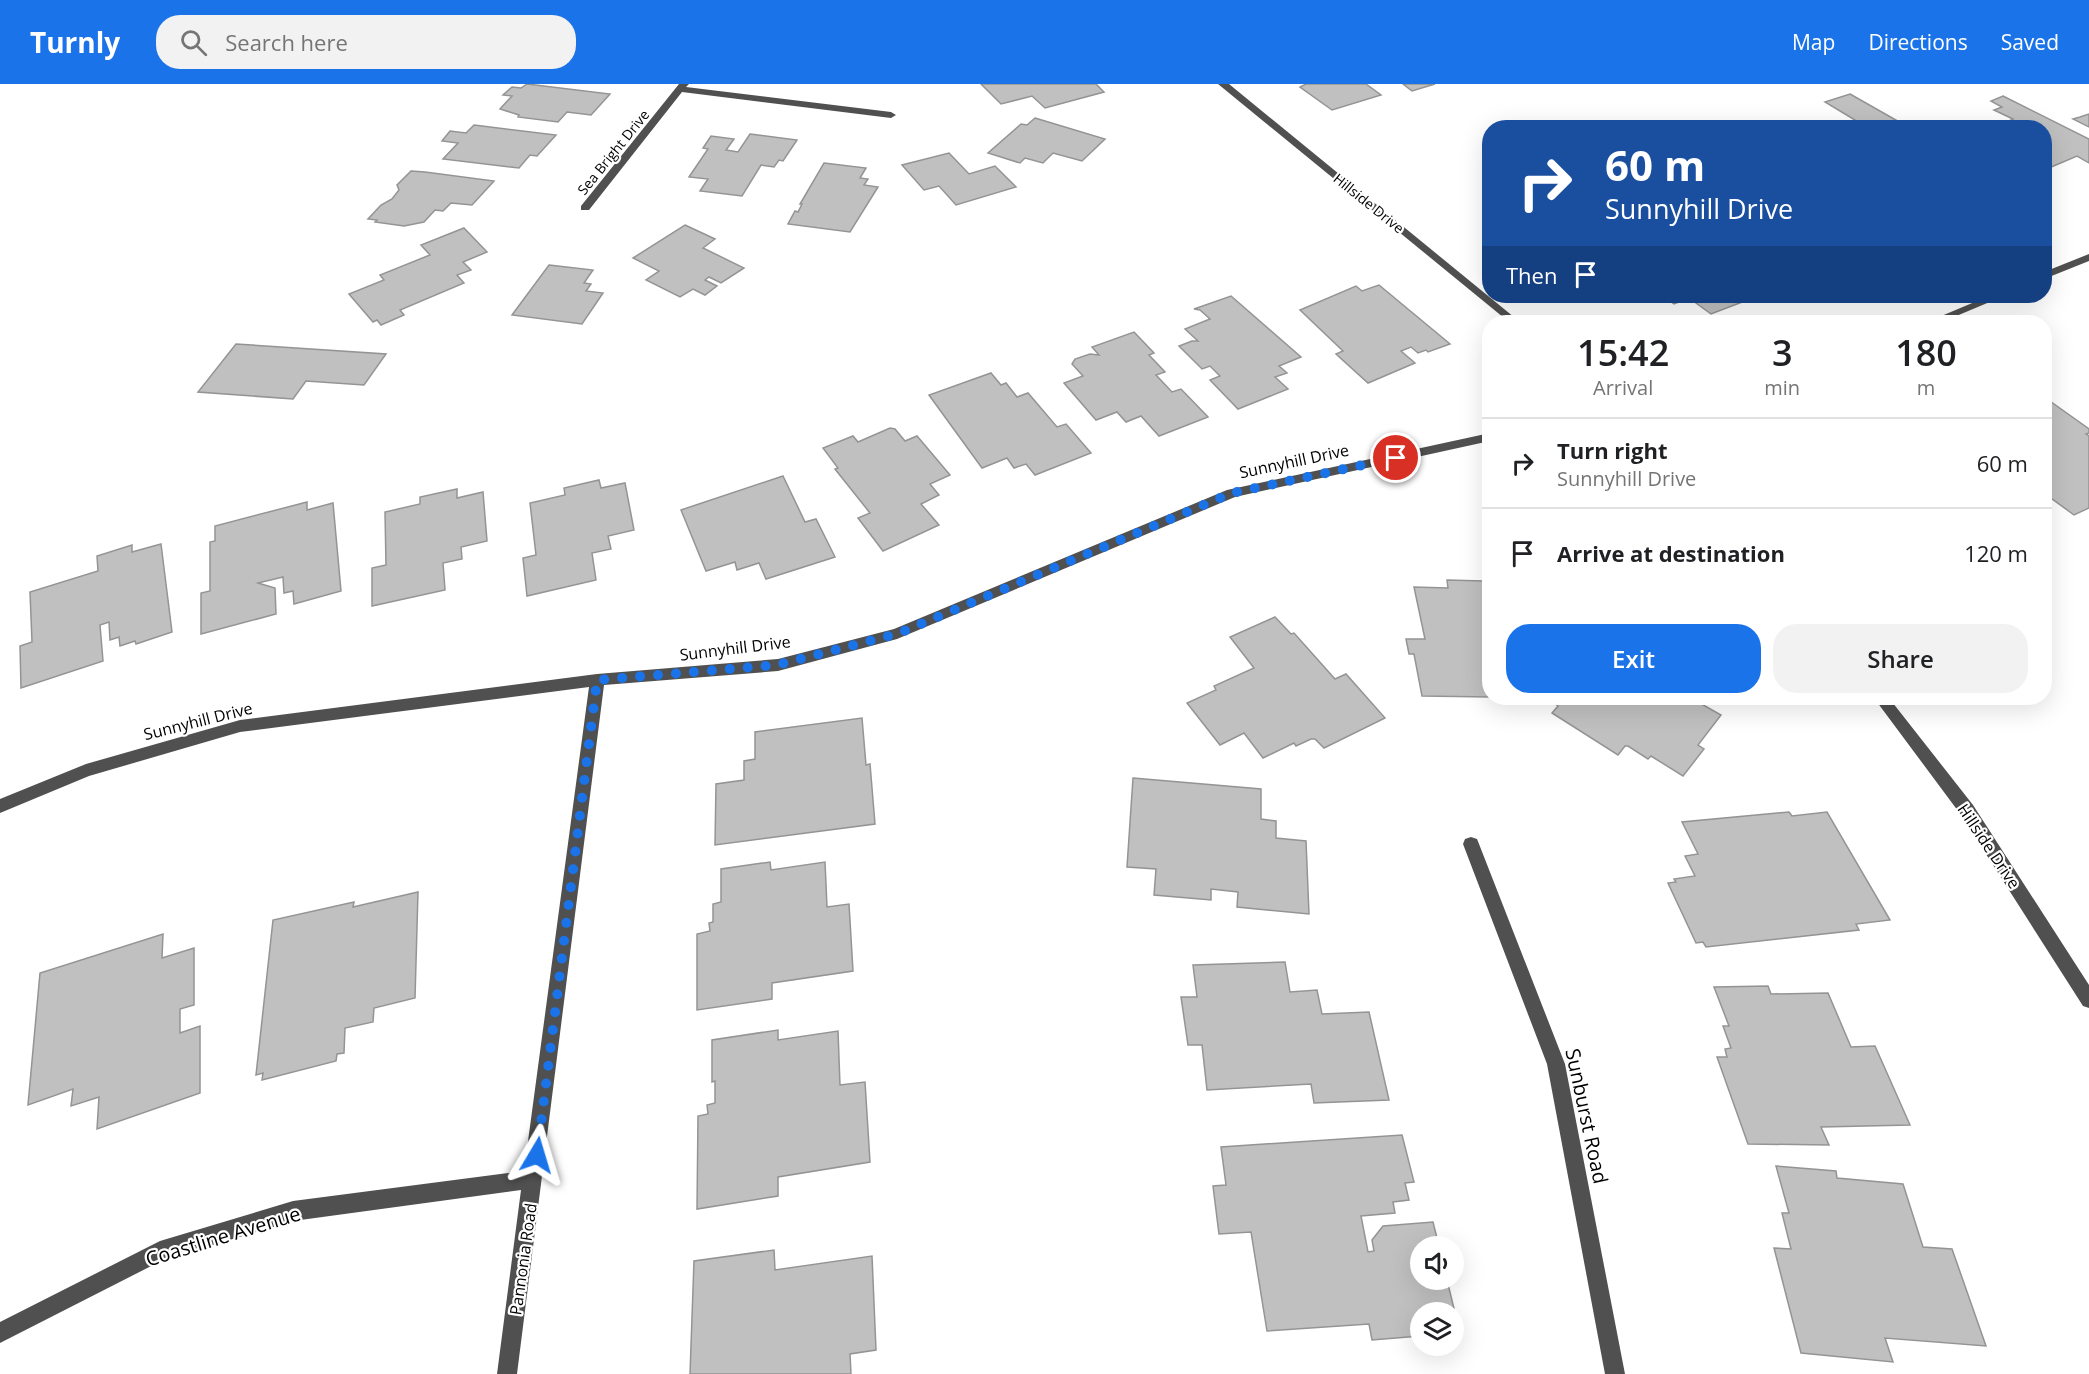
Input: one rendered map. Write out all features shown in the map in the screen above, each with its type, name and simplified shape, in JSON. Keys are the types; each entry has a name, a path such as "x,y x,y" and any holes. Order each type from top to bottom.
{"street":[{"name":"Hillside Drive","path":"1223,84 1482,295"},
{"path":"682,86 891,115"},
{"name":"Sea Bright Drive","path":"585,208 682,86"},
{"path":"2052,273 2089,257"},
{"name":"Hillside Drive","path":"1492,303 1506,315"},
{"path":"1950,315 1980,303"},
{"name":"Sunnyhill Drive","path":"0,806 86,770 240,726 597,680 777,665 897,634 1232,493 1482,439"},
{"name":"Pannonia Road","path":"507,1374 597,680"},
{"name":"Hillside Drive","path":"1886,705 1967,810 2089,1000"},
{"name":"Sunburst Road","path":"1471,844 1556,1064 1615,1374"},
{"name":"Coastline Avenue","path":"0,1333 160,1251 293,1211 534,1179"}],"building":[{"path":"527,84 610,94 591,115 567,112 558,122 518,117 519,115 500,109 512,96 503,95 512,87 521,88"},
{"path":"981,84 1096,84 1104,92 1045,108 1032,96 1001,104"},
{"path":"1306,84 1366,84 1381,95 1332,110 1300,87"},
{"path":"1403,84 1435,84 1412,91"},
{"path":"1850,94 1896,120 1855,120 1825,102"},
{"path":"2003,96 2051,120 2011,120 2013,119 1994,110 2002,107 1991,101"},
{"path":"2089,114 2089,127 2073,119 2080,117"},
{"path":"1035,118 1105,139 1082,161 1053,153 1043,163 1025,158 1020,163 988,153 1021,124 1027,125"},
{"path":"2052,120 2089,139 2089,163 2077,156 2052,167"},
{"path":"474,125 556,135 537,156 530,155 519,168 443,159 458,143 442,141 450,131 466,133"},
{"path":"750,134 797,140 783,161 779,160 774,167 761,165 742,196 700,191 708,179 689,177 708,149 703,148 711,136 734,139 726,150 738,152"},
{"path":"949,153 969,174 995,166 1016,187 956,205 939,186 924,190 902,165"},
{"path":"824,163 866,168 860,178 868,179 864,185 878,187 850,232 788,224 795,211 798,212 802,204 800,204"},
{"path":"411,171 494,181 472,205 451,203 443,211 435,210 424,222 404,226 368,219 381,205 392,199 399,190 397,185"},
{"path":"685,225 715,239 703,248 744,268 721,283 709,277 705,280 717,286 705,295 693,289 680,297 646,280 659,271 633,258"},
{"path":"464,228 487,252 463,262 471,270 457,275 464,283 400,310 404,315 381,325 377,320 373,322 349,294 384,280 380,275 430,255 421,245"},
{"path":"549,265 593,270 584,283 591,284 586,291 603,293 582,324 512,315"},
{"path":"1379,285 1450,344 1428,352 1426,350 1418,353 1411,347 1401,351 1415,363 1368,383 1336,354 1343,351 1300,310 1356,286 1362,291"},
{"path":"1231,296 1301,357 1279,366 1287,373 1275,377 1288,389 1238,409 1210,380 1220,376 1210,366 1202,369 1179,346 1198,341 1185,329 1210,319 1200,310 1194,309"},
{"path":"1696,303 1740,303 1711,314"},
{"path":"1134,332 1154,353 1149,355 1165,372 1156,375 1172,392 1181,389 1208,417 1159,436 1141,416 1126,422 1117,412 1096,420 1064,383 1083,376 1072,364 1075,359 1090,354 1099,355 1092,347"},
{"path":"236,344 386,354 364,385 306,381 293,399 198,392"},
{"path":"991,373 1001,385 1006,383 1017,397 1028,393 1057,427 1066,424 1091,453 1035,475 1026,464 1014,468 1007,458 982,468 929,395"},
{"path":"2052,403 2089,429 2089,433 2086,434 2089,436 2089,508 2074,515 2052,499"},
{"path":"890,428 895,429 905,441 917,436 950,475 930,484 939,495 921,504 939,525 883,551 858,518 870,513 835,469 838,468 823,448 853,436 858,442"},
{"path":"783,476 805,522 816,519 835,557 766,579 759,563 737,570 735,562 706,571 681,510"},
{"path":"599,480 601,488 625,483 634,530 608,536 611,549 592,553 596,580 527,596 523,558 536,555 530,503 565,495 564,488"},
{"path":"457,489 457,498 483,492 487,541 461,547 462,559 443,563 445,590 372,606 372,568 386,565 385,512 420,504 420,497"},
{"path":"307,502 307,510 333,503 341,591 294,604 293,591 284,593 283,577 258,583 275,588 276,614 201,634 201,593 210,591 210,542 215,541 215,526"},
{"path":"161,544 172,632 136,644 135,641 120,646 119,637 110,640 109,622 100,625 103,661 21,688 20,646 32,642 30,592 98,571 97,556 132,545 132,552"},
{"path":"1447,580 1482,581 1482,697 1422,696 1414,654 1409,654 1406,639 1425,639 1414,587 1448,588"},
{"path":"1275,617 1291,634 1294,633 1335,679 1346,674 1385,718 1324,748 1315,739 1311,739 1296,746 1294,743 1263,758 1244,733 1220,745 1187,703 1216,690 1214,686 1254,668 1230,637"},
{"path":"1703,705 1721,715 1698,745 1704,749 1683,776 1651,756 1648,759 1628,746 1625,746 1618,755 1552,713 1558,706"},
{"path":"862,718 866,765 870,764 875,824 715,845 716,784 744,780 744,761 755,759 755,732"},
{"path":"1133,778 1261,789 1261,819 1276,821 1276,838 1306,841 1309,914 1237,907 1238,892 1211,889 1211,900 1154,895 1156,869 1127,867"},
{"path":"1789,812 1792,816 1827,812 1890,920 1856,924 1859,930 1706,947 1703,942 1696,943 1668,883 1676,882 1674,879 1695,876 1685,856 1698,854 1682,822"},
{"path":"770,862 771,870 825,862 827,907 849,904 853,971 772,983 772,999 697,1010 697,934 710,931 709,923 713,922 713,904 721,902 721,869"},
{"path":"418,892 415,998 374,1008 373,1022 345,1028 344,1053 337,1054 336,1061 262,1080 263,1073 256,1075 273,920 354,902 353,907"},
{"path":"163,934 162,958 194,948 194,1005 180,1009 180,1033 200,1026 200,1093 97,1129 99,1097 71,1106 73,1089 28,1105 40,973"},
{"path":"1285,962 1290,992 1317,990 1322,1014 1369,1012 1389,1100 1314,1103 1311,1084 1207,1090 1202,1045 1188,1045 1181,997 1197,997 1193,965"},
{"path":"1768,986 1771,994 1828,993 1851,1047 1875,1046 1910,1125 1821,1127 1829,1145 1748,1144 1717,1057 1727,1057 1725,1049 1731,1048 1723,1026 1729,1026 1714,987"},
{"path":"778,1030 778,1040 838,1031 840,1085 865,1082 870,1162 778,1177 778,1196 697,1209 698,1116 708,1114 707,1105 715,1103 715,1081 712,1082 712,1040"},
{"path":"1402,1135 1414,1182 1405,1183 1409,1200 1393,1202 1395,1213 1361,1216 1368,1252 1374,1251 1372,1240 1383,1226 1433,1222 1436,1236 1410,1236 1410,1290 1449,1290 1452,1302 1410,1302 1410,1337 1372,1340 1369,1324 1267,1331 1251,1232 1219,1234 1213,1186 1226,1185 1221,1147"},
{"path":"1776,1166 1836,1171 1837,1178 1903,1184 1923,1247 1952,1249 1986,1346 1885,1338 1893,1362 1801,1353 1774,1248 1791,1249 1782,1213 1789,1213"},
{"path":"774,1250 775,1270 872,1256 876,1350 850,1354 851,1374 690,1374 694,1261"}],"route":[{"path":"537,1155 597,680 777,665 897,634 1232,493 1396,458"}]}
